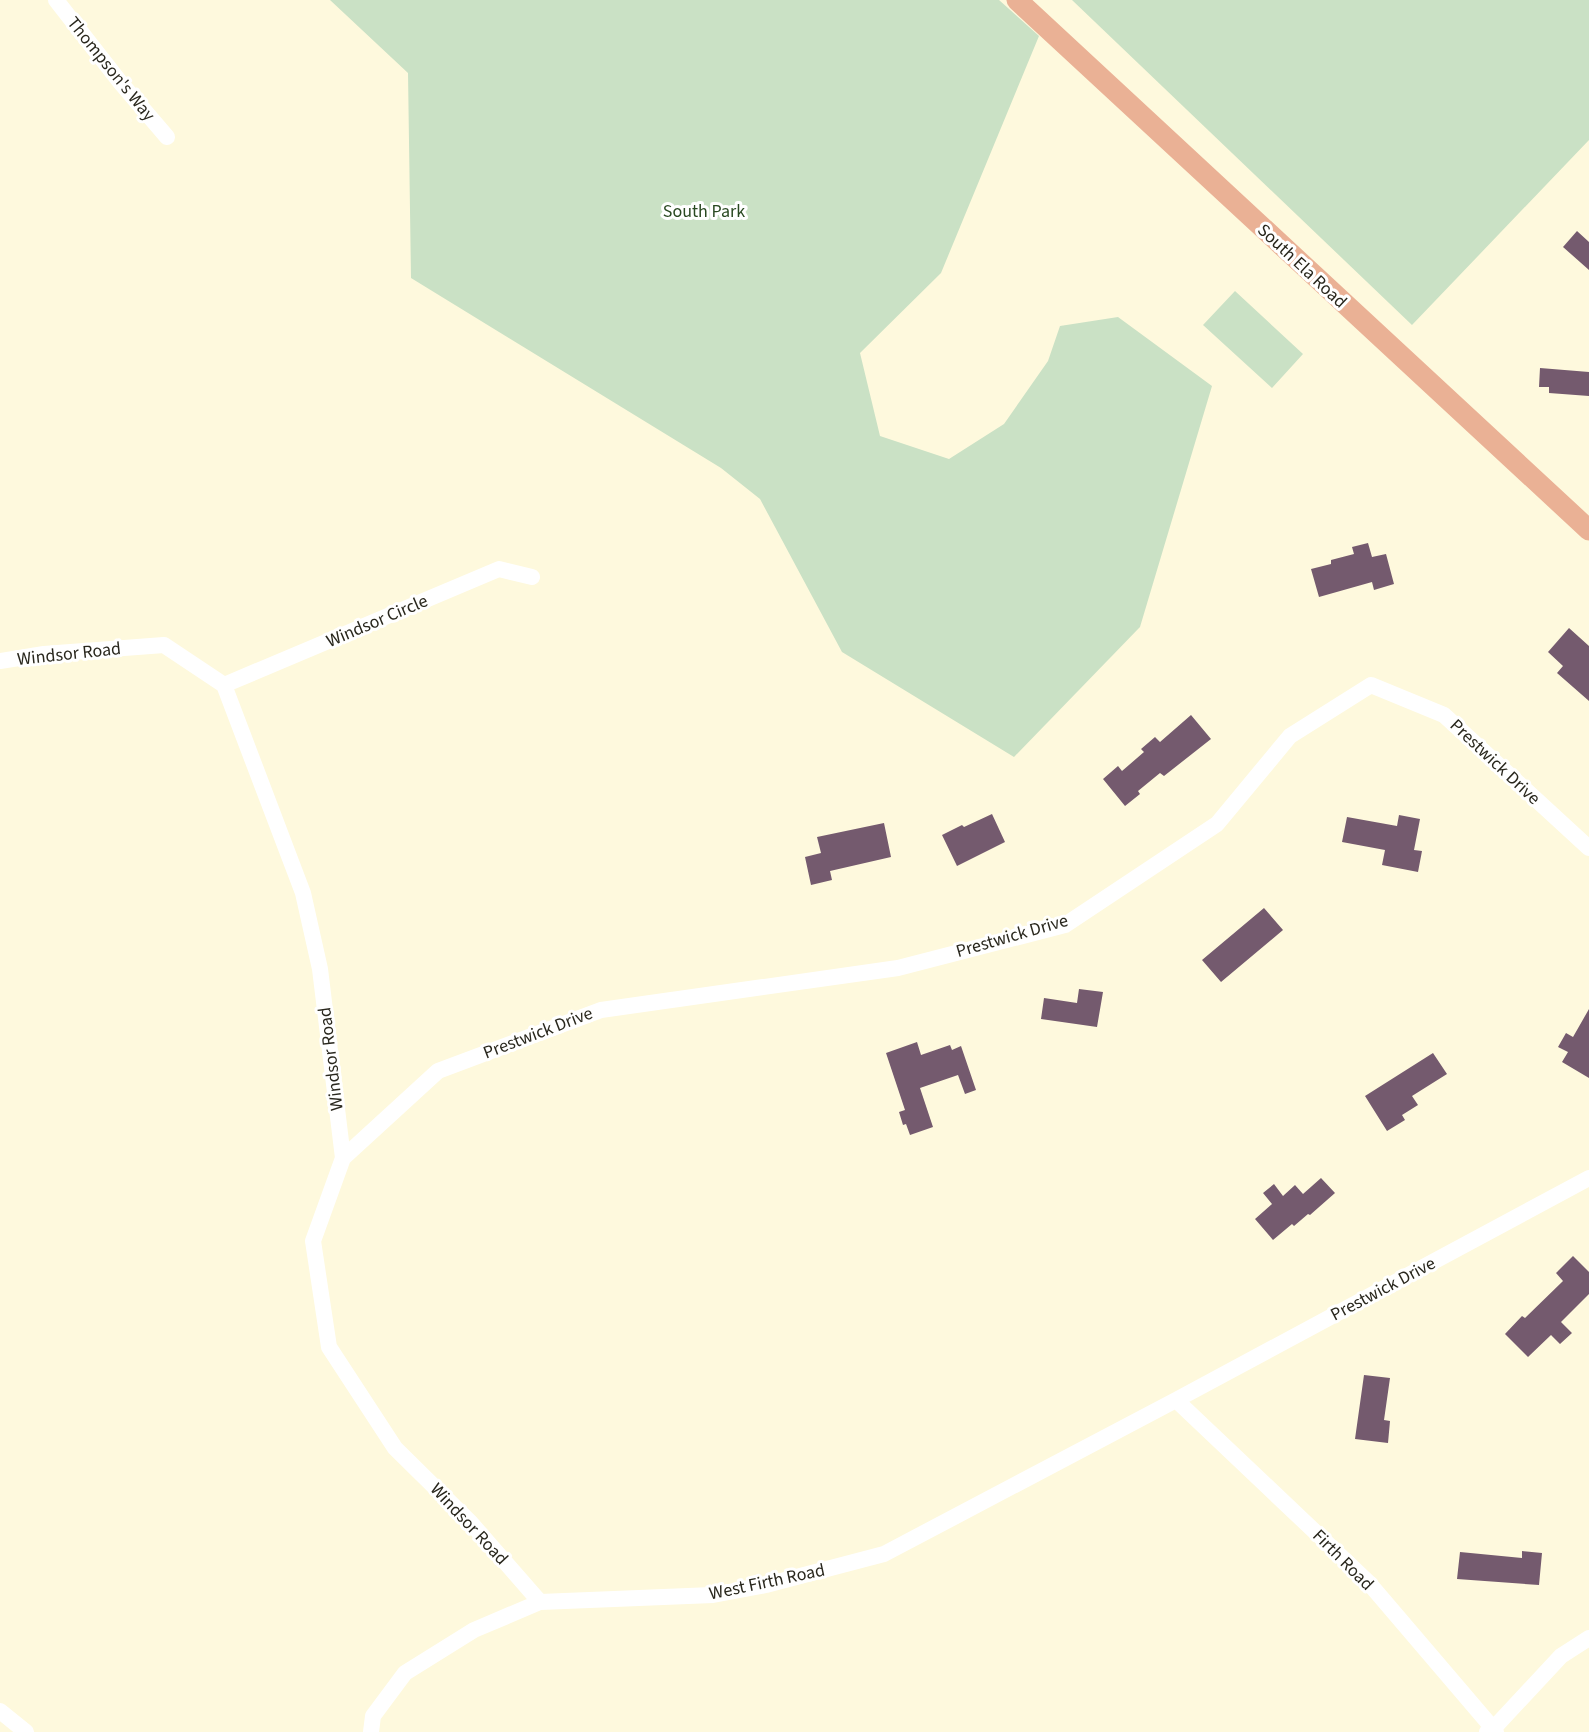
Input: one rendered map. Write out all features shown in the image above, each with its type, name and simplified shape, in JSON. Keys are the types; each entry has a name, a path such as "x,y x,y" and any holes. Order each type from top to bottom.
{"main road":[{"name":"South Ela Road","path":"1017,0 1589,530"}],"street":[{"name":"Thompson's Way","path":"56,0 120,82 167,137"},
{"name":"Windsor Circle","path":"225,685 499,569 532,577"},
{"name":"Windsor Road","path":"0,661 44,654 164,645 225,685 303,893 321,969 343,1158 313,1241 329,1347 395,1448 471,1523 540,1602"},
{"name":"Prestwick Drive","path":"343,1158 438,1071 601,1010 898,968 1065,925 1217,824 1290,736 1371,685 1444,715 1589,848"},
{"name":"Prestwick Drive","path":"1176,1400 1589,1179"},
{"name":"West Firth Road","path":"371,1732 373,1716 405,1673 474,1630 540,1602 712,1595 766,1585 884,1554 1176,1400"},
{"name":"Firth Road","path":"1176,1400 1368,1582 1492,1731"},
{"path":"1492,1731 1561,1656 1589,1638"},
{"path":"0,1711 26,1732"}],"green space":[{"name":"South Park","path":"330,0 999,0 1039,36 941,273 860,353 880,436 949,459 1004,424 1048,361 1060,326 1118,317 1212,386 1140,627 1014,757 842,652 760,499 721,468 411,278 408,73"},
{"path":"1072,0 1589,0 1589,140 1412,325"},
{"path":"1235,291 1303,354 1272,388 1203,325"}],"building":[{"path":"1577,231 1589,242 1589,270 1563,247"},
{"path":"1540,368 1589,372 1589,396 1549,393 1549,387 1539,387"},
{"path":"1368,543 1372,557 1386,554 1394,584 1374,590 1372,582 1319,597 1311,569 1331,564 1331,560 1354,554 1352,547"},
{"path":"1569,628 1589,646 1589,701 1557,673 1563,666 1548,652"},
{"path":"1191,715 1211,739 1164,776 1160,773 1138,791 1140,794 1125,806 1103,779 1118,766 1122,771 1144,752 1141,749 1155,737 1160,742"},
{"path":"992,814 1005,842 957,866 942,835"},
{"path":"1399,815 1420,819 1414,850 1422,851 1418,872 1382,865 1385,850 1342,842 1347,817 1397,826"},
{"path":"884,823 891,857 830,871 832,880 811,885 805,857 821,853 817,837"},
{"path":"1264,908 1283,930 1221,982 1202,960"},
{"path":"1079,989 1103,992 1097,1027 1041,1019 1044,998 1077,1003"},
{"path":"1589,1009 1589,1078 1562,1062 1568,1052 1558,1047 1566,1033 1573,1037"},
{"path":"917,1042 921,1055 950,1045 952,1050 961,1046 976,1090 965,1094 958,1075 920,1088 933,1127 910,1135 906,1124 903,1125 899,1112 905,1110 886,1053"},
{"path":"1433,1053 1447,1074 1412,1096 1418,1105 1402,1115 1405,1120 1387,1131 1365,1096"},
{"path":"1321,1178 1335,1193 1310,1215 1308,1214 1294,1226 1292,1224 1273,1240 1255,1219 1272,1204 1263,1193 1274,1184 1283,1196 1295,1185 1303,1194"},
{"path":"1573,1256 1589,1272 1589,1294 1561,1322 1572,1333 1560,1344 1551,1335 1528,1357 1505,1334 1522,1316 1525,1318 1563,1281 1556,1273"},
{"path":"1364,1375 1390,1378 1384,1420 1390,1421 1388,1443 1355,1439"},
{"path":"1522,1551 1542,1553 1539,1585 1457,1579 1460,1552 1522,1558"}]}
